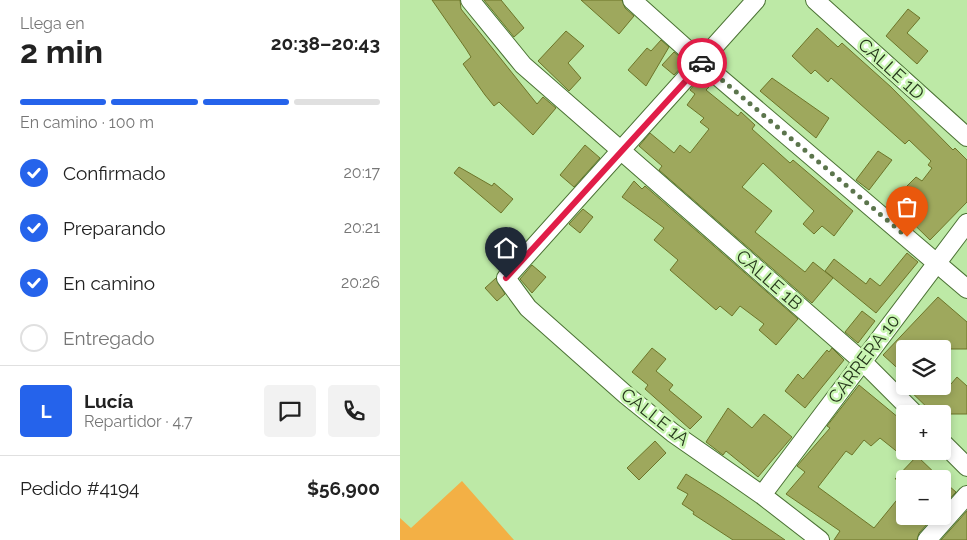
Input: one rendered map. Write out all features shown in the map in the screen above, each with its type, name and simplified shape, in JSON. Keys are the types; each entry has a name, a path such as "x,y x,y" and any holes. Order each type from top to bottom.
{"street":[{"name":"CALLE 1B","path":"470,0 523,65 862,361 905,405"},
{"path":"632,0 701,62 967,289"},
{"path":"620,151 756,0"},
{"name":"CALLE 1D","path":"815,0 967,138"},
{"name":"CALLE 1A","path":"620,151 506,278 528,308 626,395 673,433 762,495 820,540"},
{"name":"CARRERA 10","path":"762,495 967,223"},
{"path":"951,451 967,467"},
{"path":"927,540 967,495"}],"shaded area":[{"path":"462,481 514,540 400,540 400,518 411,528"}],"building":[{"path":"432,0 460,0 461,9 537,104 543,97 556,108 533,135 499,102 494,106 485,95 463,64 471,57"},
{"path":"484,0 501,0 524,28 514,37"},
{"path":"581,0 622,0 625,8 634,16 619,34"},
{"path":"908,9 920,18 907,33 928,51 917,64 886,36"},
{"path":"817,28 838,47 842,43 891,87 953,150 955,148 967,160 967,202 930,240 891,202 916,177 922,181 932,168 928,165 931,161 909,140 905,144 831,78 828,82 815,70 811,74 792,56"},
{"path":"566,31 584,46 568,63 581,78 569,91 538,61"},
{"path":"661,40 669,47 646,86 628,70 647,48 651,51"},
{"path":"674,52 686,62 674,75 662,65"},
{"path":"772,78 829,118 816,138 760,91"},
{"path":"699,79 709,87 706,90 738,116 741,112 755,125 752,129 790,163 793,160 853,211 834,236 822,226 814,234 803,224 814,211 763,163 742,187 772,211 755,232 805,272 813,262 833,278 812,303 659,170 662,166 639,146 650,133 674,153 680,145 690,153 709,129 700,122 704,118 687,105 695,94 690,90"},
{"path":"585,145 600,158 574,187 560,175"},
{"path":"878,151 892,160 869,190 856,180"},
{"path":"459,167 492,186 494,183 513,199 501,213 454,173"},
{"path":"634,181 642,189 645,186 798,319 776,345 759,330 764,324 740,306 732,316 720,306 716,310 670,270 678,260 654,240 664,228 622,197"},
{"path":"583,209 593,217 580,233 569,224"},
{"path":"907,253 918,262 876,313 825,271 834,259 866,284 870,278 880,286"},
{"path":"532,265 546,277 532,293 520,279"},
{"path":"496,278 505,294 497,301 485,288"},
{"path":"938,297 967,322 967,349 951,349 951,340 897,340"},
{"path":"862,311 875,321 858,343 845,332"},
{"path":"896,341 896,367 883,355"},
{"path":"652,348 666,359 656,371 673,385 669,390 702,417 690,429 645,389 648,385 632,372"},
{"path":"832,348 844,360 805,408 785,391 798,374 803,379 827,350 829,352"},
{"path":"957,377 967,386 967,414 951,414 951,405 925,405 914,395 951,395 951,384"},
{"path":"859,385 896,416 896,451 880,438 871,446 864,440 852,455 846,451 818,487 874,528 896,501 896,525 926,525 919,533 917,540 834,540 840,531 786,494 805,472 797,466 830,428 827,426"},
{"path":"728,408 752,428 764,414 792,437 758,477 726,451 723,455 706,442"},
{"path":"655,441 666,453 639,480 627,468"},
{"path":"913,460 921,460 932,470 904,470"},
{"path":"686,474 785,540 733,540 693,514 694,512 682,504 688,494 677,488"},
{"path":"951,488 956,492 951,497"},
{"path":"967,511 967,540 941,540"}],"way so far":[{"path":"702,63 907,237"}],"route":[{"path":"506,278 702,63"}]}
